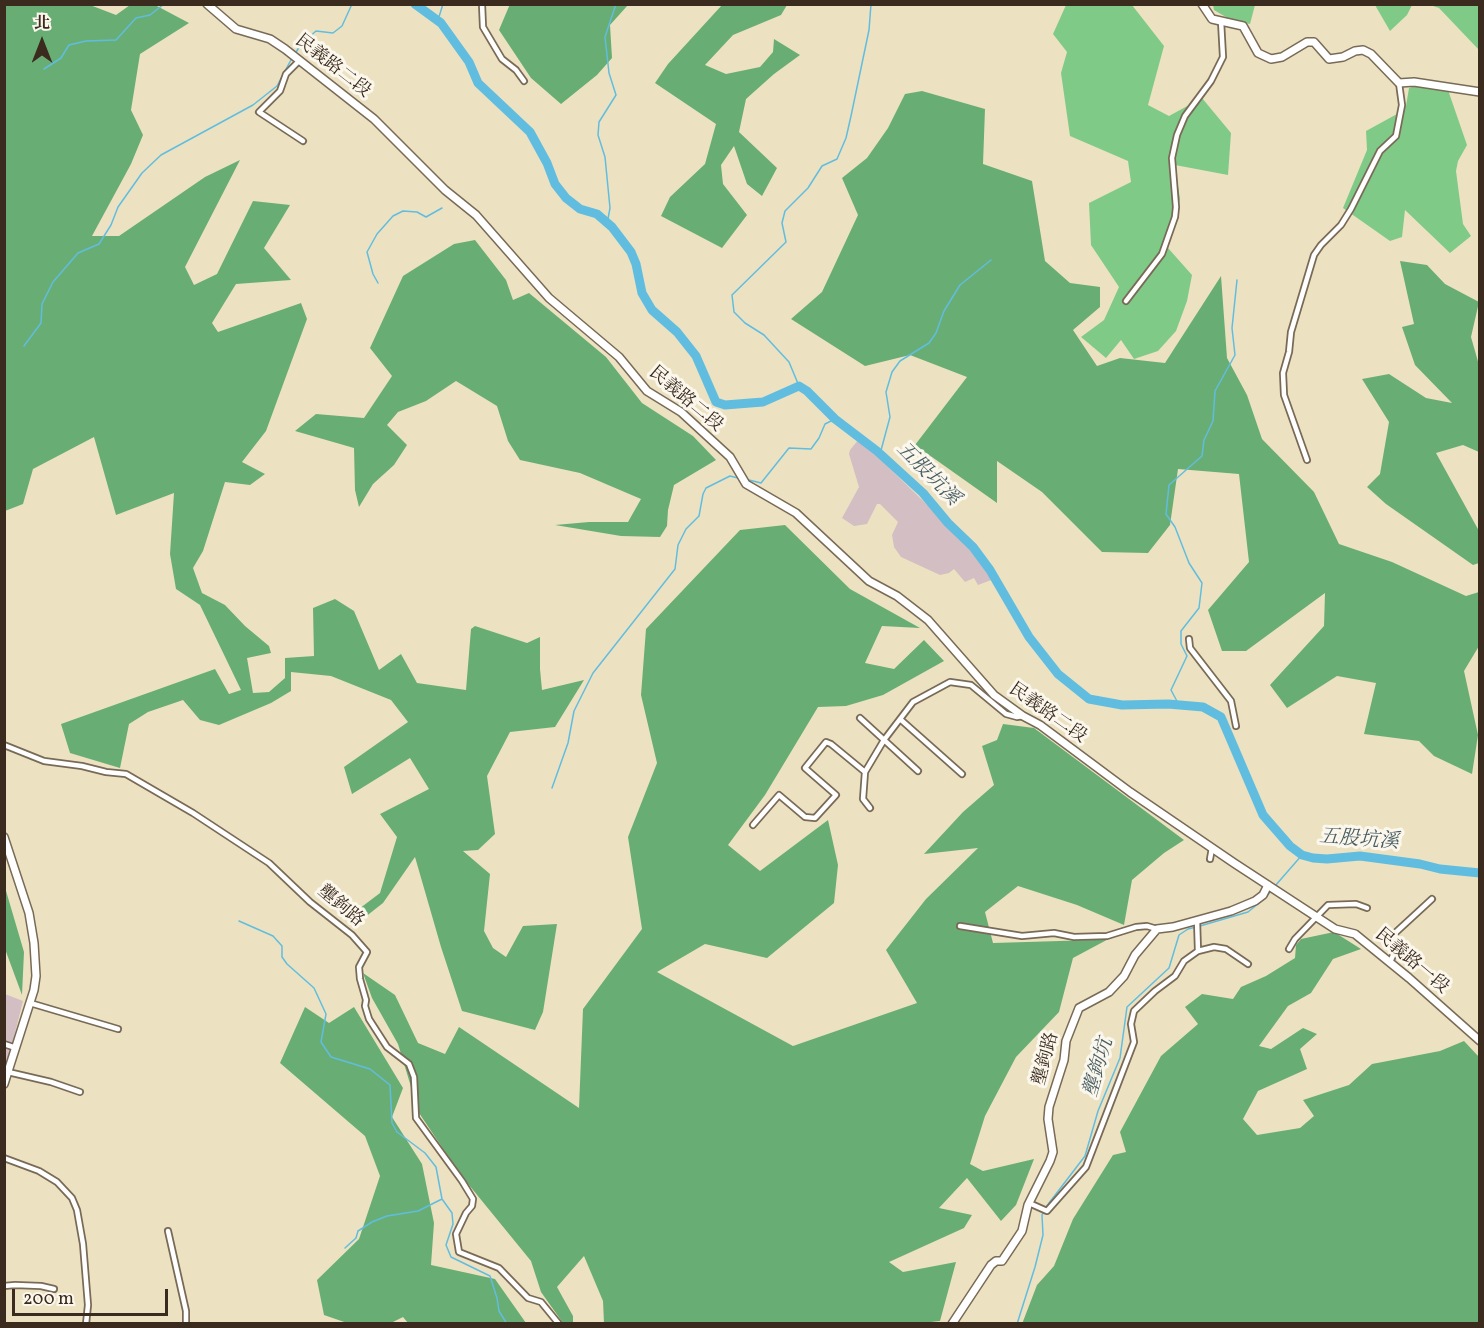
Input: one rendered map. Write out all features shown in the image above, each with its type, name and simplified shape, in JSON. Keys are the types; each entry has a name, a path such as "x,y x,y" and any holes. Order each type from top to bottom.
{"main road":[{"name":"民義路二段","path":"207,4 236,29 270,39 374,119 445,190 476,215 549,298 619,357 647,391 681,412 730,457 746,484 796,513 869,581 897,596 920,614 994,695 1040,725 1130,792 1317,917"},
{"path":"1202,4 1212,19 1243,26 1258,53 1271,59 1282,57 1306,42 1314,42 1329,59 1363,50 1371,54 1399,83 1414,82 1479,92"},
{"path":"4,837 29,913 36,976 30,1004 4,1084"},
{"path":"1157,929 1197,924 1255,901 1272,887"},
{"name":"民義路一段","path":"1317,917 1335,929 1355,934 1479,1041"},
{"name":"壟鉤路","path":"952,1323 991,1265 996,1261 1002,1261 1022,1231 1029,1203 1053,1152 1048,1119 1049,1107 1064,1060 1066,1041 1079,1008 1109,992 1124,976 1135,955 1157,929"}],"street":[{"path":"482,4 483,27 502,59 516,70 524,81"},
{"path":"1126,301 1162,254 1175,217 1172,158 1177,135 1185,116 1212,81 1223,57 1221,21"},
{"path":"296,57 286,74 280,91 259,112 303,141"},
{"path":"1307,460 1284,395 1283,373 1291,332 1314,255 1341,225 1380,151 1396,137 1402,105 1399,83"},
{"path":"1189,639 1190,648 1231,701 1236,726"},
{"path":"870,808 863,799 865,772 884,740 914,702 950,682 971,685 1006,714 1023,716"},
{"path":"860,718 918,771"},
{"path":"900,719 962,774"},
{"path":"753,825 778,795 805,817 815,818 836,795 805,768 826,742 865,772"},
{"name":"壟鉤路","path":"4,744 44,761 126,774 193,813 269,863 310,902 352,935 367,952 359,967 369,1019 387,1047 409,1064 414,1077 416,1118 473,1199 472,1206 456,1234 459,1252 499,1268 528,1298 541,1302 560,1323"},
{"path":"1210,859 1212,848"},
{"path":"1389,963 1396,949 1394,934 1432,899"},
{"path":"1289,949 1295,939 1328,905 1356,904 1367,908"},
{"path":"1197,924 1198,951"},
{"path":"960,926 1022,936 1054,933 1074,937 1107,936 1136,927 1147,926 1157,929"},
{"path":"1029,1203 1047,1211 1086,1167 1134,1042 1131,1024 1134,1011 1175,976 1184,961 1198,951 1215,947 1226,949 1248,964"},
{"path":"30,1004 118,1029"},
{"path":"4,1044 16,1048"},
{"path":"8,1072 51,1082 80,1092"},
{"path":"4,1158 39,1171 57,1182 72,1198 77,1210 83,1244 88,1305 86,1323"},
{"path":"168,1231 186,1311 186,1323"},
{"path":"4,1286 41,1286 54,1289"}],"shaded area":[{"path":"859,439 974,550 994,579 978,585 974,578 965,582 954,569 940,575 901,557 894,547 892,535 898,522 880,504 877,504 867,524 854,526 842,518 859,487 849,454"},
{"path":"5,994 23,1001 5,1072"}],"green space":[{"path":"5,4 90,5 116,15 130,5 155,5 189,23 140,54 131,110 143,135 131,164 92,236 119,236 205,177 240,160 185,267 194,285 217,274 253,201 290,205 264,248 291,280 236,284 212,323 218,332 301,303 307,319 266,431 242,462 265,474 250,485 225,482 203,551 193,568 202,593 225,605 269,646 271,653 247,658 253,693 269,692 285,678 285,658 314,656 313,608 335,599 354,611 379,670 401,654 417,683 466,690 471,629 475,626 527,643 540,637 542,690 584,680 555,727 510,732 487,776 495,834 478,850 463,851 490,874 484,931 493,948 506,957 523,926 557,924 543,1012 535,1030 462,1011 415,857 383,903 355,925 347,918 380,893 397,837 380,814 429,789 410,758 352,794 344,767 408,722 391,700 331,676 291,672 291,691 271,703 219,725 200,720 183,700 148,712 129,724 120,768 70,753 61,724 215,669 229,694 241,690 200,605 176,589 170,554 174,493 116,515 94,437 33,469 23,504 5,511"},
{"path":"510,4 628,5 610,25 612,58 597,75 561,104 531,78 499,30"},
{"path":"722,5 787,5 781,15 733,35 705,65 726,74 760,67 773,52 774,39 800,55 746,99 739,132 777,168 762,196 747,184 734,146 721,165 723,184 747,215 722,248 661,216 670,197 705,164 716,124 655,83 668,64"},
{"path":"1066,5 1132,5 1164,46 1148,105 1169,116 1202,98 1231,133 1228,175 1175,165 1180,199 1168,248 1192,275 1187,301 1176,331 1158,351 1134,359 1121,340 1106,358 1081,337 1104,320 1119,287 1091,245 1089,203 1131,182 1128,161 1070,136 1061,73 1067,52 1053,34"},
{"path":"1213,5 1255,5 1250,24 1231,20 1214,10"},
{"path":"1375,5 1412,5 1407,15 1390,31"},
{"path":"1430,5 1479,5 1479,50 1439,8"},
{"path":"1415,86 1448,90 1467,145 1458,161 1456,171 1463,224 1471,236 1450,253 1405,210 1402,237 1390,241 1343,208 1367,150 1366,131 1397,114 1406,106 1409,88"},
{"path":"922,91 985,109 983,164 1032,181 1045,261 1070,283 1100,287 1100,307 1073,330 1097,366 1120,358 1165,363 1221,276 1227,358 1247,395 1262,439 1314,492 1339,544 1392,562 1466,596 1479,592 1479,646 1464,671 1478,735 1472,774 1434,756 1419,741 1364,734 1376,683 1337,676 1287,708 1270,685 1324,626 1325,593 1246,651 1222,651 1208,610 1249,562 1239,474 1178,469 1170,525 1148,553 1102,552 1042,492 997,461 997,503 915,445 967,377 910,355 865,366 791,319 822,292 858,215 842,178 867,158 888,128 905,94"},
{"path":"475,240 506,280 513,300 529,293 606,357 642,403 693,436 716,460 674,485 667,526 660,537 621,536 555,525 628,522 641,499 580,473 520,460 508,441 497,406 456,381 426,401 398,412 387,425 407,445 394,465 373,484 359,507 355,490 354,448 295,431 316,414 364,418 392,376 370,348 403,276 454,244"},
{"path":"1400,261 1427,265 1445,284 1479,302 1471,337 1479,365 1479,452 1463,445 1436,453 1479,531 1479,563 1473,565 1386,504 1367,487 1380,474 1389,422 1362,379 1389,374 1426,398 1452,403 1415,365 1402,327 1414,324"},
{"path":"785,525 850,589 920,628 882,626 865,663 894,669 924,640 944,661 883,695 846,706 818,707 765,795 728,845 760,871 828,820 838,865 834,903 767,958 705,944 657,972 793,1046 917,1003 886,950 926,899 978,848 924,854 963,812 994,785 982,746 997,740 1003,724 1034,728 1184,840 1164,853 1132,880 1124,925 1077,905 1018,886 985,912 993,943 1093,940 1116,935 1073,958 1059,1012 1016,1057 985,1116 970,1164 983,1171 1034,1159 1016,1205 1001,1221 967,1178 939,1208 972,1215 964,1228 889,1262 903,1272 956,1262 940,1321 913,1324 604,1323 603,1301 584,1256 557,1287 573,1316 573,1323 563,1323 541,1292 531,1261 460,1174 419,1113 398,1044 372,998 363,973 395,995 418,1043 445,1054 459,1027 579,1108 583,1009 642,929 628,837 657,763 641,695 646,629 740,530"},
{"path":"4,884 24,952 22,995 5,949"},
{"path":"1334,932 1361,949 1333,959 1311,993 1288,1006 1259,1046 1271,1049 1303,1028 1317,1034 1300,1049 1307,1069 1258,1091 1243,1119 1257,1135 1300,1128 1314,1116 1303,1100 1349,1085 1372,1064 1440,1051 1464,1041 1479,1057 1479,1323 1022,1324 1037,1285 1054,1266 1073,1219 1113,1155 1126,1152 1120,1132 1161,1056 1198,1024 1185,1007 1202,994 1233,999 1241,987 1266,976 1295,958 1296,945 1301,939"},
{"path":"305,1007 329,1023 354,1007 403,1088 392,1117 422,1164 434,1223 431,1265 495,1279 526,1323 408,1323 403,1317 391,1323 350,1324 324,1315 317,1280 359,1239 380,1176 365,1136 280,1063"}],"waterway":[{"path":"44,69 61,58 69,45 86,41 116,40 136,18 150,15 164,4"},
{"path":"295,54 301,44 316,31 333,33 342,26 352,4"},
{"name":"五股坑溪","path":"415,4 441,23 469,62 478,83 530,132 547,163 555,184 566,198 580,209 597,214 612,227 631,252 642,293 652,310 677,332 696,356 716,402 725,405 763,402 799,386 807,391 835,419 877,451 923,493 948,523 973,547 990,570 1029,637 1058,674 1089,699 1122,705 1168,704 1203,707 1221,717 1263,815 1290,846 1302,855 1327,859 1360,856 1480,873"},
{"path":"438,20 443,4"},
{"path":"607,224 610,208 605,157 598,135 599,122 616,95 609,73 605,37 616,4"},
{"path":"799,386 789,362 764,335 745,323 734,312 732,295 786,242 782,223 785,211 808,188 822,166 837,159 846,138 851,116 869,30 871,4"},
{"path":"24,346 41,323 42,304 53,282 78,253 99,244 111,225 118,207 142,173 161,155 253,105 277,86 292,58"},
{"path":"378,283 367,252 377,234 393,216 403,211 417,212 426,217 442,208"},
{"path":"880,454 890,417 886,392 892,372 900,361 929,343 936,333 944,311 960,285 991,260"},
{"path":"1179,705 1171,690 1187,656 1181,644 1181,631 1199,608 1202,583 1189,563 1175,527 1166,514 1169,485 1202,456 1204,440 1213,421 1215,391 1235,355 1232,328 1237,280"},
{"path":"745,479 761,483 789,448 811,449 825,424 835,419"},
{"path":"552,788 568,743 574,711 593,673 675,569 678,545 686,529 699,516 706,488 730,476 738,478"},
{"name":"壟鉤坑","path":"1275,886 1302,855"},
{"name":"壟鉤坑","path":"1200,926 1248,912 1272,890"},
{"path":"239,921 273,936 282,946 282,957 287,964 314,988 326,1014 321,1042 331,1057 370,1069 390,1085 392,1123 397,1132 425,1153 436,1167 442,1199 452,1213 453,1224 446,1245 451,1257 490,1276 499,1311 507,1324"},
{"name":"壟鉤坑","path":"1046,1207 1085,1156 1098,1111 1120,1058 1127,1007 1169,968 1179,935 1196,927"},
{"path":"345,1248 356,1238 358,1231 372,1222 387,1216 418,1211 442,1199"},
{"name":"壟鉤坑","path":"1017,1324 1043,1235 1042,1215 1044,1212"}]}
